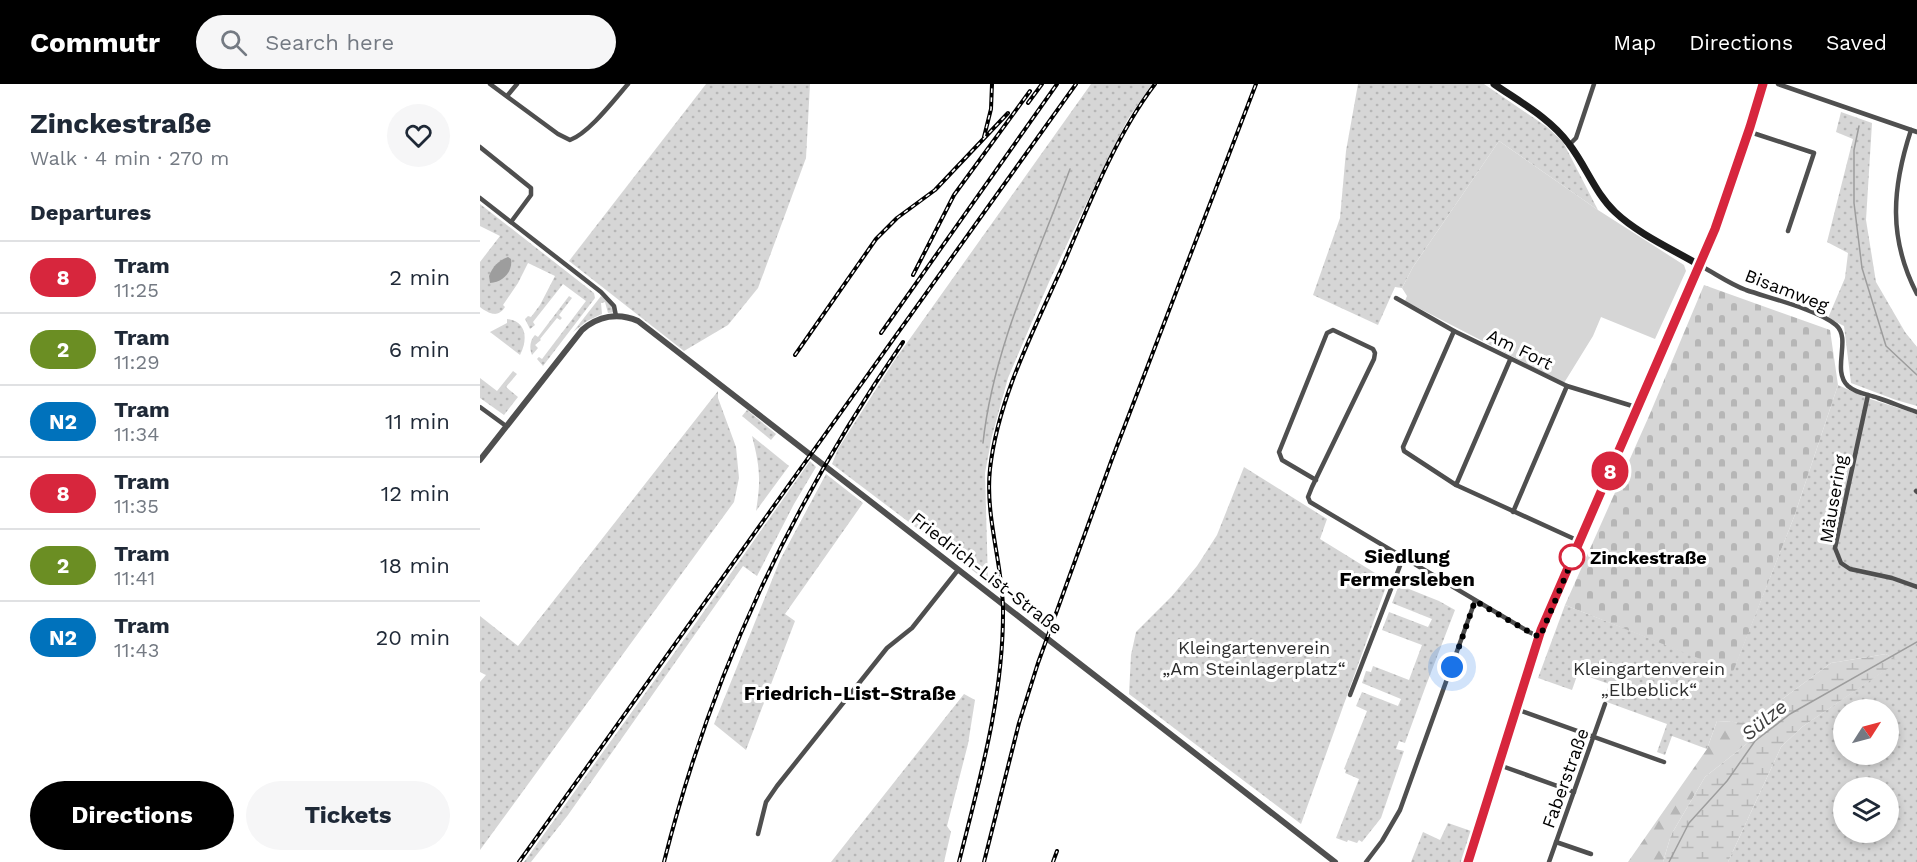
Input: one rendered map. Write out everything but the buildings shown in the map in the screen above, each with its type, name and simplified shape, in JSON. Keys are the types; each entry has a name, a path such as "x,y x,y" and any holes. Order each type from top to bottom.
{"main road":[{"path":"1494,84 1548,121 1570,144 1598,191 1616,213 1637,229 1701,266"},
{"path":"1469,862 1540,637 1724,210 1765,84"}],"street":[{"path":"490,84 558,134 570,140 591,124 628,84"},
{"path":"507,96 517,84"},
{"path":"1570,144 1576,138 1594,84"},
{"path":"1778,84 1917,132"},
{"path":"1911,130 1899,170 1896,213 1904,263 1917,294"},
{"path":"1750,132 1814,153 1788,231"},
{"path":"480,147 532,191 511,222"},
{"path":"480,198 601,292 614,306 616,316 598,320 582,330 480,460"},
{"name":"Bisamweg","path":"1701,266 1744,289 1814,313 1837,326 1842,334 1842,377 1850,387 1917,412"},
{"name":"Am Fort","path":"1396,298 1510,360 1567,386 1639,408"},
{"name":"Friedrich-List-Straße","path":"616,316 632,319 646,326 1335,862"},
{"path":"1316,480 1282,460 1279,452 1327,333 1333,330 1373,349 1375,353 1374,359 1316,480 1312,488 1308,498 1310,502 1475,601 1540,637"},
{"path":"1454,331 1403,449 1456,485 1581,542"},
{"path":"1456,485 1510,360"},
{"path":"1513,512 1567,386"},
{"name":"Mäusering","path":"1868,395 1835,548 1841,563 1850,569 1892,578 1917,587"},
{"path":"480,407 506,426"},
{"path":"1350,695 1403,558"},
{"path":"758,834 766,801 777,786 887,648 912,628 958,570"},
{"path":"1366,862 1383,841 1400,810 1475,601"},
{"name":"Faberstraße","path":"1549,862 1605,704"},
{"path":"1516,709 1664,762"},
{"path":"1499,765 1574,792"},
{"path":"1557,842 1591,854"}],"green space":[{"path":"706,84 810,84 806,158 758,288 728,325 684,351 569,261"},
{"path":"1091,84 1152,84 1128,119 1109,156 1049,282 1008,378 992,436 985,473 988,582 832,464 838,449 894,361"},
{"path":"1358,84 1484,84 1547,127 1563,142 1598,210 1499,141 1413,267 1402,288 1395,287 1378,325 1313,295 1340,218 1346,151"},
{"path":"1841,112 1872,123 1866,220 1876,282 1905,332 1917,347 1917,406 1851,383 1844,326 1828,318 1845,278 1848,253 1827,242 1853,139 1836,132"},
{"path":"1499,141 1598,210 1684,265 1686,271 1655,339 1601,317 1593,336 1564,383 1405,301 1407,296 1402,288 1413,267"},
{"path":"480,204 594,293 595,298 543,366 537,359 539,357 542,359 586,301 563,284 530,329 525,319 528,316 531,317 540,305 555,276 528,263 503,305 505,307 499,313 493,314 480,307 480,262 500,236 480,226"},
{"path":"1704,285 1830,330 1838,385 1794,517 1733,672 1565,605"},
{"path":"569,296 572,298 559,315 562,318 560,320 557,318 535,345 538,348 532,355 530,344 533,337 535,335 538,337"},
{"path":"601,296 616,306 616,312 608,313 605,302 601,303 602,314 587,321 573,332"},
{"path":"507,319 519,323 524,332 525,338 520,355 490,332 507,323"},
{"path":"513,371 517,374 506,387 518,397 504,415 480,398 480,378 497,391"},
{"name":"Kleingartenverein „Elbeblick“","path":"1838,385 1867,398 1917,414 1917,862 1728,862 1781,747 1802,727 1833,706 1833,765 1899,765 1899,699 1843,699 1898,661 1886,654 1831,663 1750,723 1717,721 1707,749 1672,736 1665,755 1657,752 1667,724 1604,701 1609,684 1578,673 1572,690 1538,678 1565,605 1733,671 1794,517"},
{"path":"718,391 718,398 736,447 739,478 734,502 480,850 480,682 486,675 480,672 480,616 518,646"},
{"path":"747,410 776,434 771,440 742,416"},
{"path":"752,436 789,466 756,511 759,474"},
{"path":"810,461 816,467 757,576 743,566 568,815 531,862 524,862 700,617"},
{"name":"Kleingartenverein „Am Steinlagerplatz“","path":"1244,467 1327,519 1320,539 1388,581 1301,824 1129,694 1131,655 1136,632 1172,596 1197,566 1217,535"},
{"path":"826,474 863,503 785,614 795,621 746,750 714,724 780,560"},
{"path":"1399,585 1455,610 1405,743 1399,741 1396,749 1404,751 1381,818 1362,842 1348,840 1347,842 1336,838 1359,779 1345,773 1344,769 1367,711 1356,706 1362,692 1398,706 1401,699 1362,683 1366,671 1371,672 1373,666 1409,680 1422,645 1382,630 1389,612 1428,627 1432,619 1392,603"},
{"path":"1886,654 1899,661 1843,699 1833,699 1833,706 1802,727 1781,747 1728,862 1663,862 1671,835 1705,777 1754,738 1750,723 1831,663"},
{"path":"964,694 975,700 968,744 947,826 951,832 944,862 831,862"},
{"path":"1717,721 1750,723 1754,738 1705,777 1671,835 1663,862 1628,862 1707,749"},
{"path":"1448,823 1471,831 1463,862 1411,862 1423,832 1440,840"}],"shaded area":[{"path":"508,257 511,259 509,272 499,281 490,283 489,276 494,267"}],"waterway":[{"path":"1859,126 1854,150 1854,203 1862,268 1886,346 1917,375"},
{"path":"983,443 988,408 1006,338 1070,169"},
{"name":"Sülze","path":"1669,862 1689,823 1727,781 1755,741 1790,714 1917,642"}],"tram line":[{"name":"8","path":"1468,862 1536,643 1715,229 1758,106 1763,84"},
{"path":"1471,862 1543,631 1717,230 1766,84"}],"railway":[{"path":"984,137 991,109 992,84"},
{"path":"1028,103 1042,84"},
{"path":"881,333 1057,84"},
{"path":"519,862 1076,84"},
{"path":"959,862 989,736 1000,673 1002,591 989,487 994,443 1009,390 1029,339 1082,219 1115,148 1155,84"},
{"path":"984,862 1019,723 1038,663 1112,459 1256,84"},
{"path":"913,275 954,195 1030,91"},
{"path":"795,355 876,239 897,218 935,190 1008,113"},
{"path":"664,862 683,791 706,723 731,656 760,591 791,527 826,464 903,342"},
{"path":"1053,862 1057,851"}],"place":[{"name":"Zinckestraße","path":"1572,557"}],"district":[{"name":"Siedlung Fermersleben","path":"1407,568"},
{"name":"Friedrich-List-Straße","path":"850,693"}],"route":[{"path":"1452,667 1475,601 1540,637 1572,557"}]}
